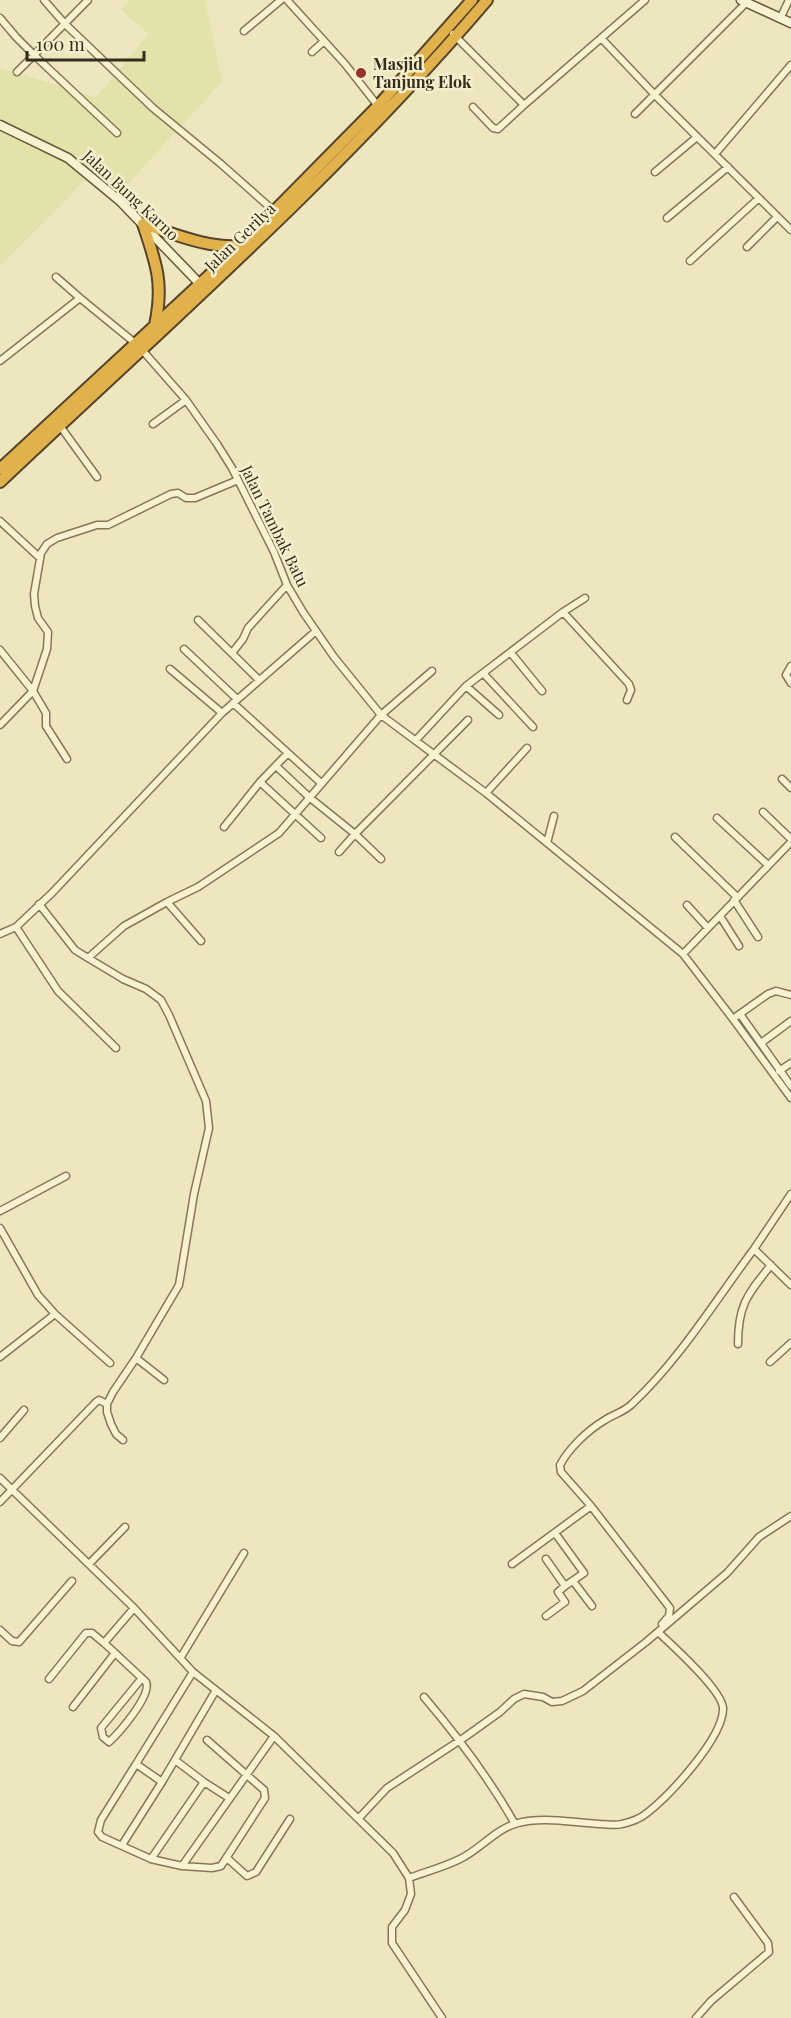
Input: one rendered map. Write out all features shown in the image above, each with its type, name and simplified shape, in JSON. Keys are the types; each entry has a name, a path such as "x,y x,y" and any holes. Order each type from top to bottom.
{"highway":[{"name":"Jalan Gerilya","path":"0,482 139,347 155,325 200,284 232,260 240,246 378,106 472,0"},
{"name":"Jalan Gerilya","path":"0,469 139,347 324,177 487,0"},
{"path":"143,224 206,244 222,247 240,246"},
{"path":"143,224 157,268 160,288 155,325"}],"main road":[{"path":"744,1 791,23"},
{"name":"Jalan Bung Karno","path":"0,125 69,158 120,201 200,284"}],"street":[{"path":"44,0 65,24 153,108 274,211"},
{"path":"17,72 88,0"},
{"path":"244,31 281,0"},
{"path":"287,0 378,106"},
{"path":"473,107 494,128 498,129 645,0"},
{"path":"780,19 789,0"},
{"path":"635,114 656,95 744,1"},
{"path":"0,18 34,55 117,133"},
{"path":"447,28 524,105"},
{"path":"602,39 791,230"},
{"path":"312,52 324,41"},
{"path":"714,154 791,65"},
{"path":"655,172 697,137"},
{"path":"667,218 728,167"},
{"path":"690,261 759,198"},
{"path":"747,247 777,217"},
{"name":"Jalan Tambak Batu","path":"56,277 139,347 186,400 217,444 238,480 274,552 287,585 334,657 381,715 486,793 683,954 734,1018 791,1098"},
{"path":"0,361 80,298"},
{"path":"153,424 186,400"},
{"path":"60,426 97,477"},
{"path":"0,725 33,691 49,641 48,632 38,618 34,594 40,558 47,544 69,533 97,525 108,525 171,494 177,493 186,498 195,498 238,480"},
{"path":"0,521 40,558"},
{"path":"232,653 250,626 287,585"},
{"path":"416,740 466,686 563,612 585,598"},
{"path":"563,612 629,684 631,690 627,700"},
{"path":"198,620 259,680"},
{"path":"0,934 16,927 60,884 222,713 316,631"},
{"path":"184,649 321,783"},
{"path":"0,650 33,691 46,713 45,723 48,731 66,759"},
{"path":"511,653 542,691"},
{"path":"791,666 786,675 791,683"},
{"path":"171,669 222,713"},
{"path":"88,958 124,926 198,887 274,837 381,715 432,671"},
{"path":"483,673 533,727"},
{"path":"466,686 499,715"},
{"path":"339,852 468,720"},
{"path":"486,793 527,748"},
{"path":"224,827 260,782 288,753"},
{"path":"276,766 381,859"},
{"path":"782,779 791,788"},
{"path":"260,782 321,838"},
{"path":"683,954 791,840 763,812"},
{"path":"547,843 554,816"},
{"path":"717,818 768,865"},
{"path":"675,837 736,899 758,938"},
{"path":"166,902 201,941"},
{"path":"687,904 708,928"},
{"path":"0,1502 113,1392 179,1285 209,1128 208,1114 201,1090 169,1015 160,1000 146,989 123,979 75,950 38,905"},
{"path":"720,915 739,946"},
{"path":"16,927 58,991 116,1048"},
{"path":"734,1018 768,994 776,992 791,995"},
{"path":"740,1014 791,1086"},
{"path":"761,1043 791,1021"},
{"path":"780,1071 791,1063"},
{"path":"0,1211 66,1176"},
{"path":"658,1632 669,1616 670,1608 591,1506 561,1472 560,1465 571,1450 594,1428 631,1406 657,1378 754,1249 791,1194"},
{"path":"0,1228 38,1294 56,1314 110,1363"},
{"path":"754,1249 791,1285"},
{"path":"738,1344 739,1317 746,1298 771,1266"},
{"path":"0,1357 56,1314"},
{"path":"770,1362 791,1343"},
{"path":"136,1358 164,1380"},
{"path":"104,1402 111,1424 116,1434 123,1440"},
{"path":"0,1438 24,1410"},
{"path":"0,1478 134,1608 193,1672 274,1736 393,1853 409,1878 411,1894 406,1907 392,1927 390,1938 442,2018"},
{"path":"512,1564 591,1506"},
{"path":"358,1818 387,1788 524,1694 543,1697 552,1702 572,1698 583,1691 658,1632 727,1573 743,1552 759,1537 791,1516"},
{"path":"89,1564 125,1527"},
{"path":"546,1616 565,1602 558,1592 584,1573 555,1533"},
{"path":"181,1657 244,1553"},
{"path":"546,1559 566,1586"},
{"path":"0,1630 12,1641 19,1642 72,1581"},
{"path":"573,1581 591,1606"},
{"path":"104,1643 134,1608"},
{"path":"409,1878 459,1860 478,1849 500,1831 515,1824 526,1821 544,1821 619,1825 646,1815 671,1792 714,1738 723,1707 720,1698 658,1632"},
{"path":"49,1678 86,1633 92,1634 104,1643 142,1678 148,1686 144,1698 109,1742 103,1737 101,1728 142,1678"},
{"path":"73,1707 115,1653"},
{"path":"193,1672 98,1826 98,1832 102,1837 151,1859 182,1866 217,1868 227,1858 265,1798 264,1790 207,1740"},
{"path":"122,1845 216,1690"},
{"path":"424,1697 460,1740 515,1824"},
{"path":"182,1866 274,1736"},
{"path":"175,1760 229,1798"},
{"path":"136,1764 162,1782"},
{"path":"151,1859 204,1782"},
{"path":"227,1858 248,1876 256,1872 291,1819"},
{"path":"696,2018 711,2001 769,1952 768,1943 734,1897"}],"shaded area":[{"path":"130,0 205,0 222,82 123,189 85,180 0,266 0,68 96,97 149,34 120,9"}],"place":[{"name":"Masjid Tanjung Elok","path":"361,73"}]}
